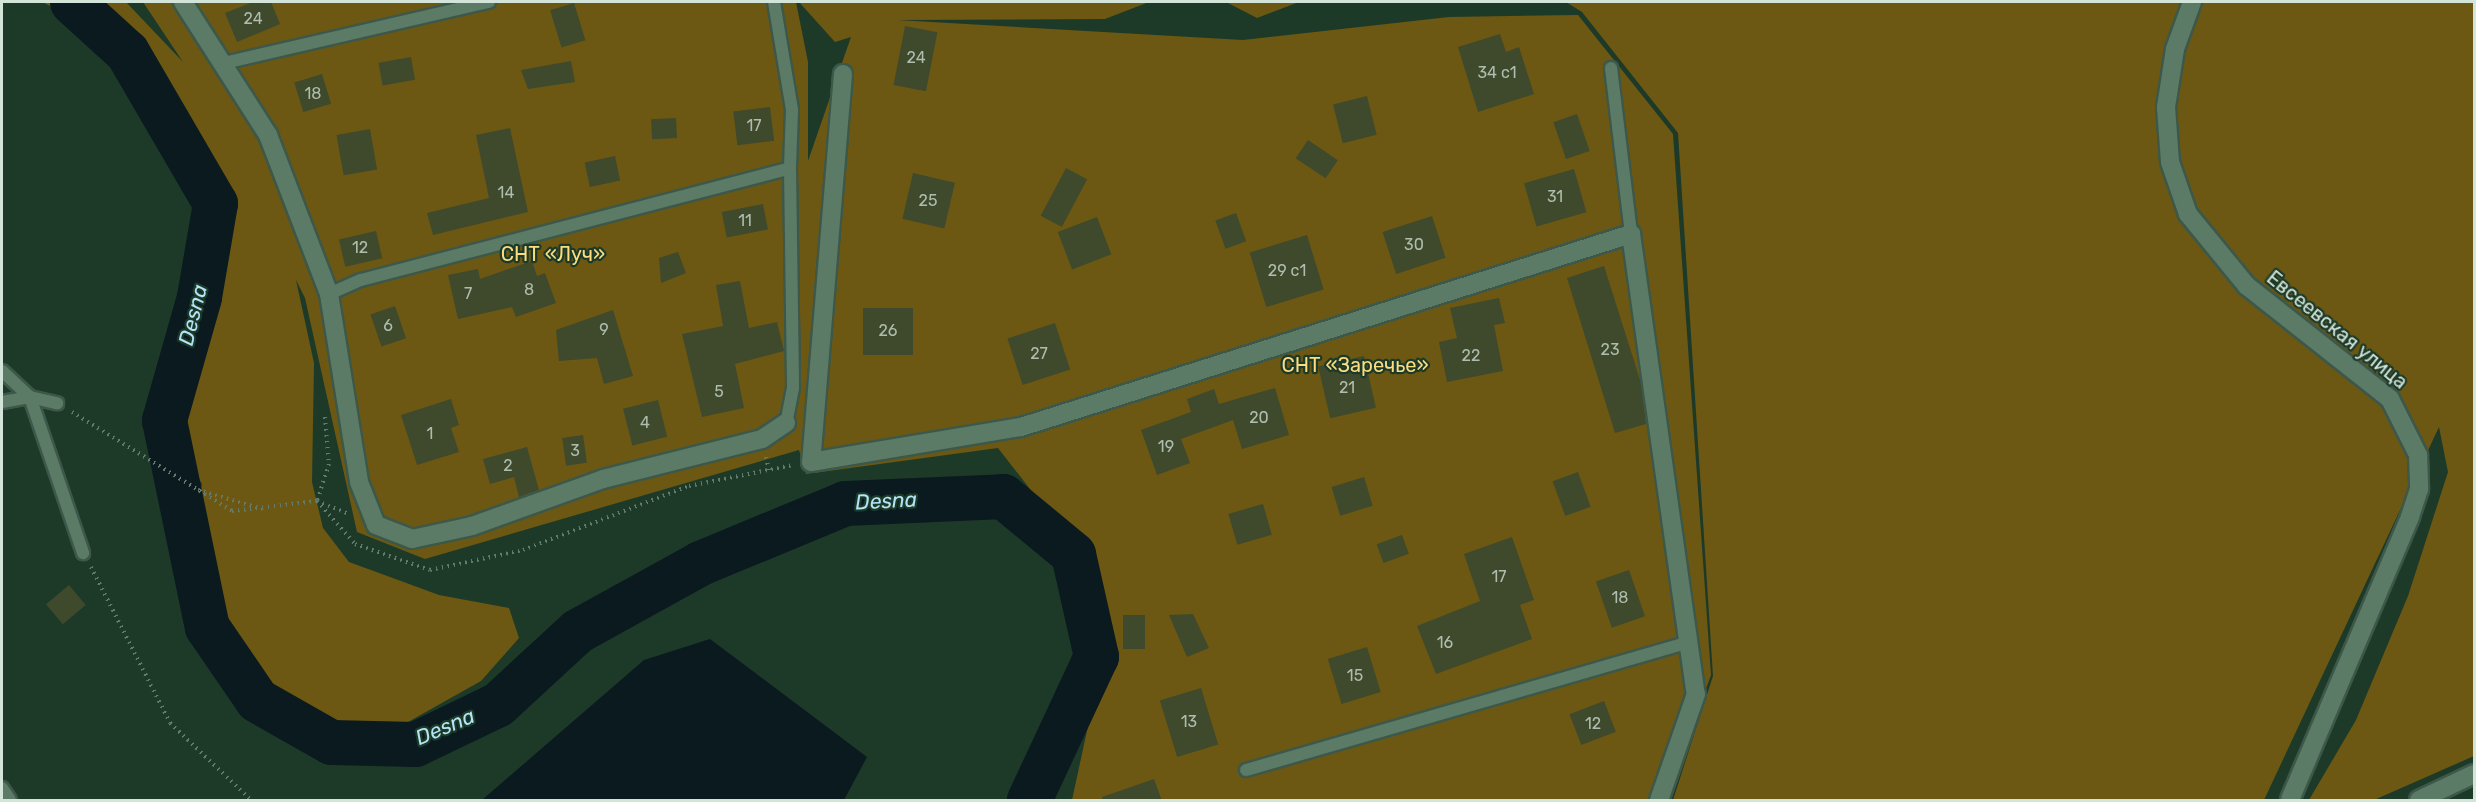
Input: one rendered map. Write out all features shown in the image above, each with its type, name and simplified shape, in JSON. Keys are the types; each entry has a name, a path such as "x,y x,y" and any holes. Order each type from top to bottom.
{"street":[{"path":"183,2 268,135 329,294 359,482 376,525 412,539 471,526 603,479 762,439 786,423"},
{"name":"Евсеевская улица","path":"2192,2 2175,48 2166,107 2170,162 2188,214 2217,256 2247,286 2390,399 2418,455 2419,489 2410,517 2290,801"},
{"path":"843,74 811,462 1021,427 1631,234 1696,694 1659,801"},
{"path":"2419,801 2475,774"}],"lane":[{"path":"224,63 489,2"},
{"path":"774,2 792,110 790,168 793,388 786,423"},
{"path":"1611,68 1631,234"},
{"path":"329,294 361,280 790,168"},
{"path":"2,371 30,397 83,553"},
{"path":"2,402 30,397 57,403"},
{"path":"1246,770 1689,642"},
{"path":"2,788 9,801"}],"path":[{"path":"57,403 119,437 192,488 266,510"},
{"path":"83,553 170,723 250,801"}],"green space":[{"name":"СНТ «Заречье»","path":"42,2 126,2 183,62 143,2 796,2 808,62 808,161 851,37 835,42 799,2 1149,2 1105,19 897,20 1243,40 1449,17 1578,15 1673,134 1711,675 1666,800 1072,800 1103,657 1079,552 998,448 806,474 799,450 425,559 357,532 305,298 296,280 314,363 312,482 323,528 349,562 439,595 509,608 519,638 481,681 408,722 340,731 264,691 212,623 183,548 179,515 197,505 202,484 185,453 175,401 213,289 205,166 123,41"},
{"path":"1226,2 1299,2 1257,18"},
{"path":"1566,2 2474,2 2474,756 2374,800 2309,800 2356,720 2408,596 2448,472 2439,427 2264,800 1673,800 1713,676 1678,133 1582,12"}],"shaded area":[{"path":"710,639 867,757 844,800 482,800 644,660"}],"building":[{"path":"253,2 271,2 280,24 237,42 225,13"},
{"path":"574,3 585,40 561,48 550,10"},
{"path":"905,26 937,32 926,91 894,85"},
{"path":"1500,34 1506,52 1519,47 1534,94 1478,112 1458,47"},
{"path":"411,57 415,80 382,85 379,63"},
{"path":"571,61 575,82 528,89 521,70"},
{"path":"322,74 331,104 303,112 294,82"},
{"path":"1367,96 1377,135 1343,143 1333,104"},
{"path":"770,107 774,141 737,145 733,112"},
{"path":"1577,114 1590,151 1566,159 1553,122"},
{"path":"676,118 677,138 652,139 651,119"},
{"path":"510,128 528,212 433,235 427,213 489,198 476,135"},
{"path":"370,129 377,169 344,175 337,135"},
{"path":"1308,140 1338,160 1326,178 1296,158"},
{"path":"615,156 620,180 590,187 585,162"},
{"path":"1066,168 1087,179 1062,227 1041,216"},
{"path":"1574,169 1586,212 1536,227 1524,183"},
{"path":"913,173 955,183 944,228 902,219"},
{"path":"763,204 768,230 727,238 722,212"},
{"path":"1236,213 1246,241 1226,249 1215,221"},
{"path":"1432,216 1446,258 1396,274 1383,232"},
{"path":"1097,217 1111,254 1072,269 1058,232"},
{"path":"376,231 382,258 345,267 339,240"},
{"path":"1307,235 1324,290 1266,307 1250,253"},
{"path":"678,252 686,273 661,283 659,258"},
{"path":"532,261 537,276 545,273 556,303 516,317 512,307 458,319 448,275 478,269 480,279"},
{"path":"1604,266 1641,383 1646,424 1615,433 1567,278"},
{"path":"740,281 749,328 777,322 784,351 735,364 744,408 702,417 682,334 723,326 716,285"},
{"path":"1499,298 1505,323 1494,325 1503,371 1447,382 1439,342 1457,338 1450,308"},
{"path":"395,306 406,338 381,347 370,314"},
{"path":"863,308 913,308 913,355 863,355"},
{"path":"613,310 633,376 604,384 597,358 559,361 556,330"},
{"path":"1055,323 1070,370 1023,385 1007,338"},
{"path":"1364,356 1376,408 1330,418 1318,367"},
{"path":"1275,388 1289,435 1242,449 1233,420 1181,439 1190,463 1157,475 1141,430 1191,412 1187,399 1214,389 1219,404"},
{"path":"451,399 459,425 451,428 459,452 417,465 401,415"},
{"path":"658,400 667,437 632,446 623,409"},
{"path":"583,435 587,463 566,466 562,438"},
{"path":"527,447 539,490 519,497 514,477 490,484 483,459"},
{"path":"1578,472 1591,507 1565,516 1553,481"},
{"path":"1364,477 1373,506 1340,516 1331,487"},
{"path":"1263,504 1272,535 1237,545 1228,514"},
{"path":"1402,535 1409,554 1383,563 1377,544"},
{"path":"1512,537 1534,600 1520,605 1532,639 1436,674 1417,626 1480,601 1464,554"},
{"path":"1629,570 1645,616 1612,628 1596,581"},
{"path":"69,585 86,605 63,624 46,604"},
{"path":"1193,614 1209,648 1187,657 1169,615"},
{"path":"1123,615 1145,615 1145,649 1123,649"},
{"path":"1367,647 1381,692 1342,704 1328,659"},
{"path":"1201,688 1218,744 1177,757 1160,701"},
{"path":"1604,701 1616,732 1581,745 1569,714"},
{"path":"1154,779 1162,801 1102,801 1102,797"}],"waterway":[{"name":"Desna","path":"72,2 127,52 215,203 199,297 164,420 207,627 257,700 331,742 415,744 498,704 577,631 700,563 845,503 1003,496 1073,554 1096,656 1029,800"}],"park label":[{"name":"СНТ «Луч»","path":"553,254"}]}
